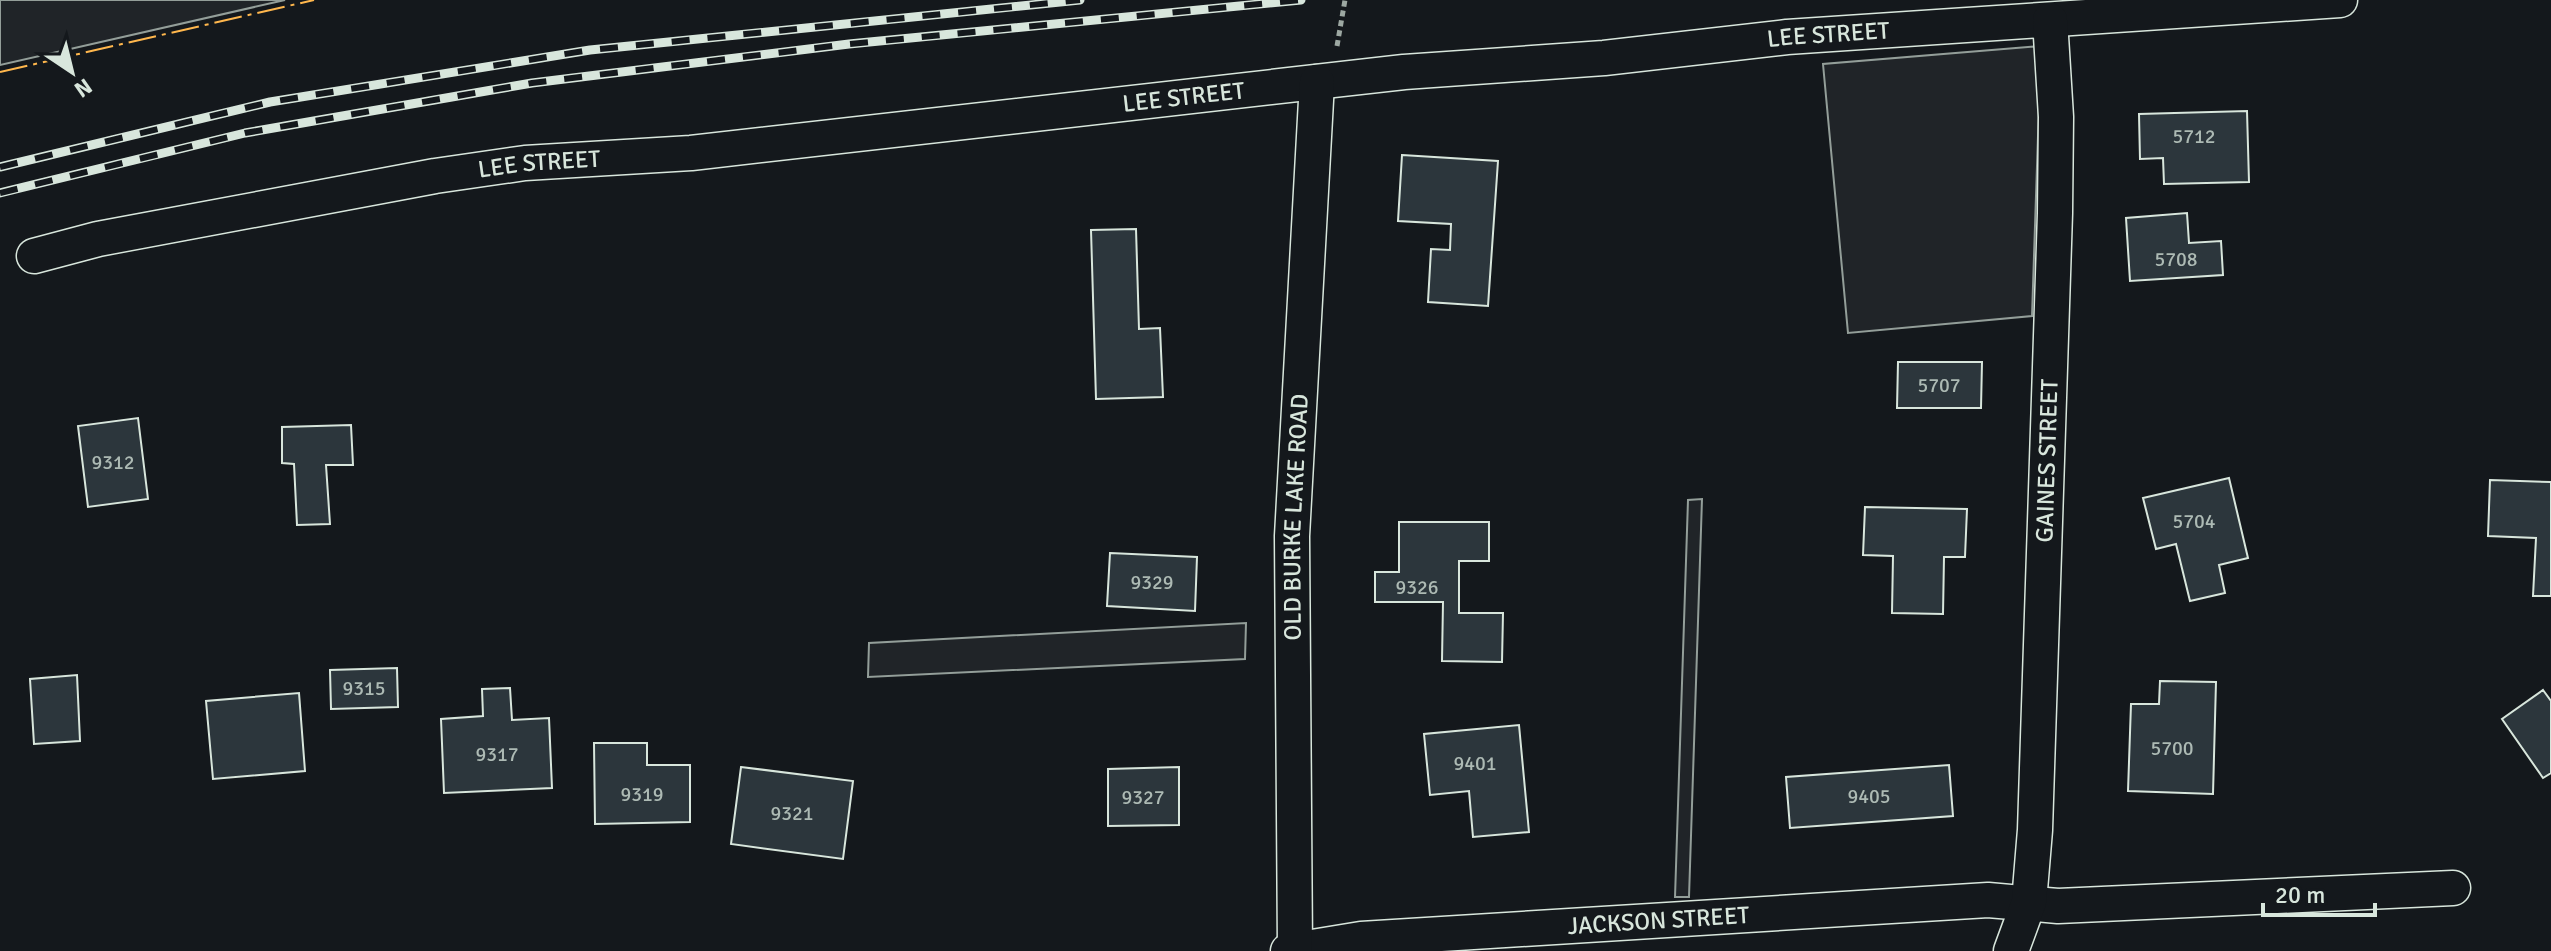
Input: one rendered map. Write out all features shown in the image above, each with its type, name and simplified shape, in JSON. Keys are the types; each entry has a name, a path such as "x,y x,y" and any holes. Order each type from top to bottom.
{"street":[{"name":"LEE STREET","path":"34,256 98,239 435,176 525,163 691,153 1326,81 1604,58 1787,37 2340,0"},
{"name":"GAINES STREET","path":"2011,951 2029,902 2055,213 2056,117 2050,20"},
{"name":"OLD BURKE LAKE ROAD","path":"1292,950 1292,536 1326,81"},
{"path":"2029,902 2058,906 2453,888"},
{"name":"JACKSON STREET","path":"1292,950 1361,939 1988,900 2029,902"}],"path":[{"path":"1326,81 1345,0"}],"shaded area":[{"path":"0,0 285,0 0,65"},
{"path":"2041,46 2032,316 1848,333 1823,64"},
{"path":"1702,499 1689,897 1675,897 1688,500"},
{"path":"1246,623 1245,659 868,677 869,643"}],"building":[{"path":"2247,111 2249,182 2164,184 2163,158 2140,159 2139,114"},
{"path":"1402,155 1498,161 1488,306 1428,302 1431,249 1450,250 1451,224 1398,221"},
{"path":"2187,213 2189,243 2221,241 2223,275 2130,281 2126,218"},
{"path":"1136,229 1139,329 1160,328 1163,397 1096,399 1091,230"},
{"path":"1898,362 1982,362 1981,408 1897,408"},
{"path":"138,418 148,499 88,507 78,426"},
{"path":"351,425 353,465 326,465 330,524 297,525 294,464 282,463 282,427"},
{"path":"2229,478 2248,558 2219,565 2225,593 2190,601 2176,544 2156,549 2143,498"},
{"path":"2490,480 2551,482 2551,596 2533,596 2536,538 2488,536"},
{"path":"1865,507 1967,509 1965,557 1944,557 1943,614 1892,613 1893,556 1863,555"},
{"path":"1399,522 1489,522 1489,561 1459,561 1459,613 1503,613 1502,662 1442,661 1443,602 1375,602 1375,572 1399,572"},
{"path":"1110,553 1197,557 1195,611 1107,606"},
{"path":"397,668 398,707 331,709 330,670"},
{"path":"77,675 80,741 34,744 30,679"},
{"path":"2160,681 2216,682 2213,794 2128,791 2131,704 2159,704"},
{"path":"510,688 512,720 549,718 552,788 444,793 441,719 483,716 482,689"},
{"path":"2543,690 2551,701 2551,773 2543,778 2502,719"},
{"path":"299,693 305,771 213,779 206,701"},
{"path":"1519,725 1529,832 1473,837 1469,791 1430,795 1424,734"},
{"path":"594,743 647,743 647,765 690,765 690,822 595,824"},
{"path":"1949,765 1953,816 1790,828 1786,777"},
{"path":"741,767 853,781 843,859 731,844"},
{"path":"1179,767 1179,825 1108,826 1108,769"}],"railway":[{"path":"0,167 270,102 590,50 1080,0"},
{"path":"0,193 245,133 532,83 849,44 1301,0"}],"power":[{"path":"0,72 314,0"}]}
